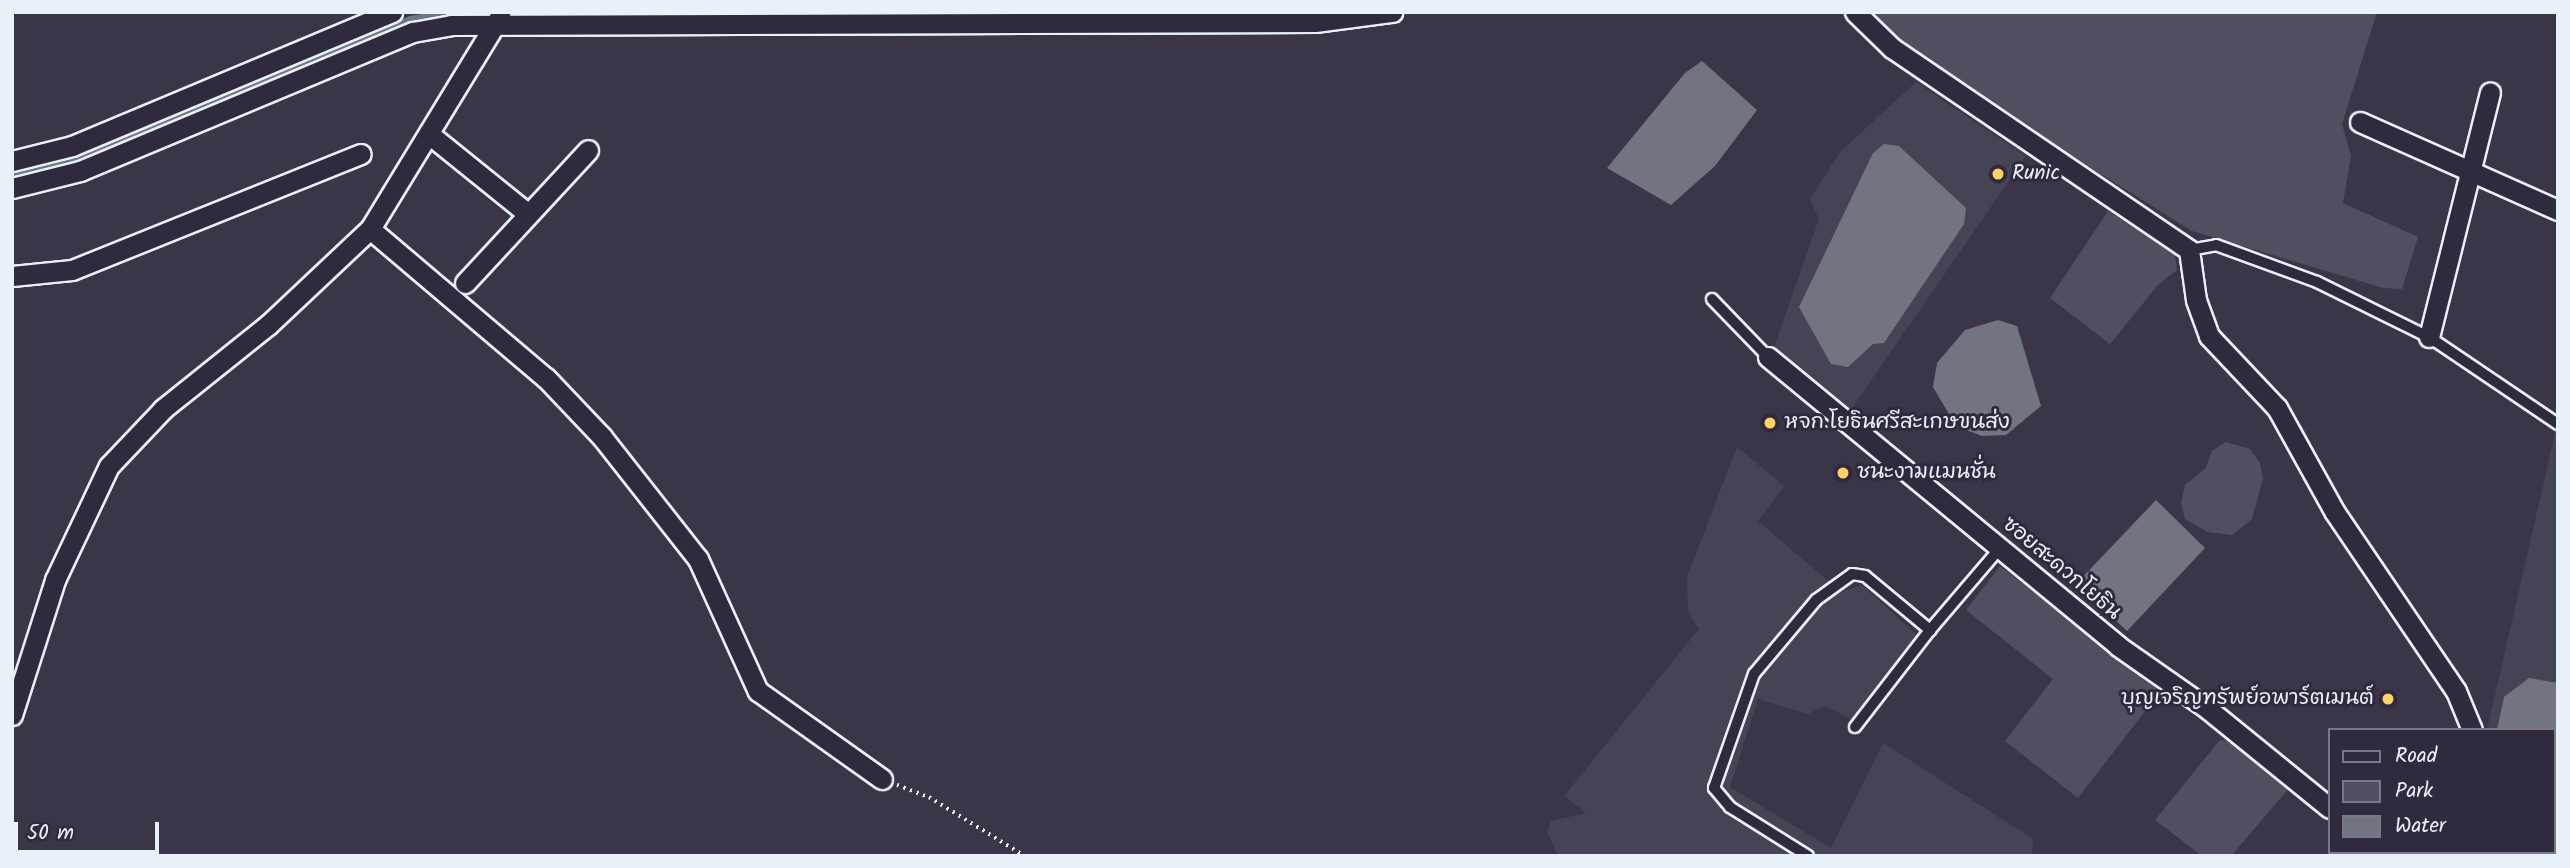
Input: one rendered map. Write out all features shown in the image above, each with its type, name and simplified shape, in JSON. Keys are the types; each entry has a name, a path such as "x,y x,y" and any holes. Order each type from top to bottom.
{"street":[{"path":"12,161 72,146 392,12"},
{"path":"12,188 80,171 413,32 499,19 1315,22 1392,12"},
{"path":"1855,12 1903,56 2189,250 2196,300 2209,336 2277,408 2334,511 2456,691 2471,728"},
{"path":"12,715 55,580 109,466 163,409 268,326 370,229 499,19"},
{"path":"2429,337 2490,93"},
{"path":"2360,122 2558,210"},
{"path":"429,134 528,214"},
{"path":"465,282 588,150"},
{"path":"12,276 72,270 361,154"},
{"path":"370,229 546,378 602,437 698,559 758,691 882,779"},
{"name":"ซอยสะดวกโยธิน","path":"1768,357 2118,646 2208,709 2328,806"}],"lane":[{"path":"2189,250 2202,245 2228,250 2316,282 2429,337 2558,424"},
{"path":"1712,299 1768,357"},
{"path":"1855,727 1930,630 2000,548"},
{"path":"1808,856 1730,807 1714,788 1754,674 1816,600 1852,574 1865,576 1930,630"}],"path":[{"path":"882,779 929,797 1025,856"}],"shaded area":[{"path":"1916,82 2026,156 1850,411 1773,350 1819,219 1810,199 1840,152"},
{"path":"2558,420 2558,856 2465,856 2556,854 2556,728 2487,728"},
{"path":"1737,447 1784,486 1758,521 1841,592 1862,585 1920,638 1853,720 1825,706 1808,714 1758,699 1730,787 1831,848 1883,743 2033,839 2032,856 1558,856 1547,832 1551,821 1586,813 1564,796 1699,629 1688,613 1687,577"}],"green space":[{"path":"1872,12 2377,12 2342,124 2351,156 2343,203 2418,237 2402,289 2383,288 2192,231 2038,135 1899,39"},
{"path":"2108,211 2175,255 2177,270 2158,285 2110,344 2050,298"},
{"path":"2226,442 2250,449 2260,463 2263,479 2252,519 2232,535 2208,532 2185,519 2181,503 2185,485 2206,468 2212,451"},
{"path":"2000,566 2160,692 2078,798 2005,741 2053,679 1966,610"},
{"path":"2227,740 2289,788 2232,855 2202,856 2155,820 2219,741"}],"water":[{"path":"1702,61 1757,110 1715,166 1671,205 1607,168 1685,73"},
{"path":"1884,144 1899,146 1966,208 1964,224 1884,343 1873,344 1848,367 1831,364 1799,307 1873,153"},
{"path":"1998,320 2017,326 2041,406 2006,435 1982,436 1956,426 1933,387 1937,363 1965,330"},
{"path":"2156,500 2205,548 2127,631 2077,583"},
{"path":"2529,678 2558,683 2556,744 2556,728 2497,728 2504,697"},
{"path":"2473,854 2508,854 2473,856"}],"waterway":[{"path":"12,174 76,159 410,19 450,12"},
{"path":"723,12 1305,12"}],"place":[{"name":"Runic","path":"1998,174"},
{"name":"หจก.โยธินศรีสะเกษขนส่ง","path":"1770,423"},
{"name":"ชนะงามแมนชั่น","path":"1843,473"},
{"name":"บุญเจริญทรัพย์อพาร์ตเมนต์","path":"2388,699"}]}
